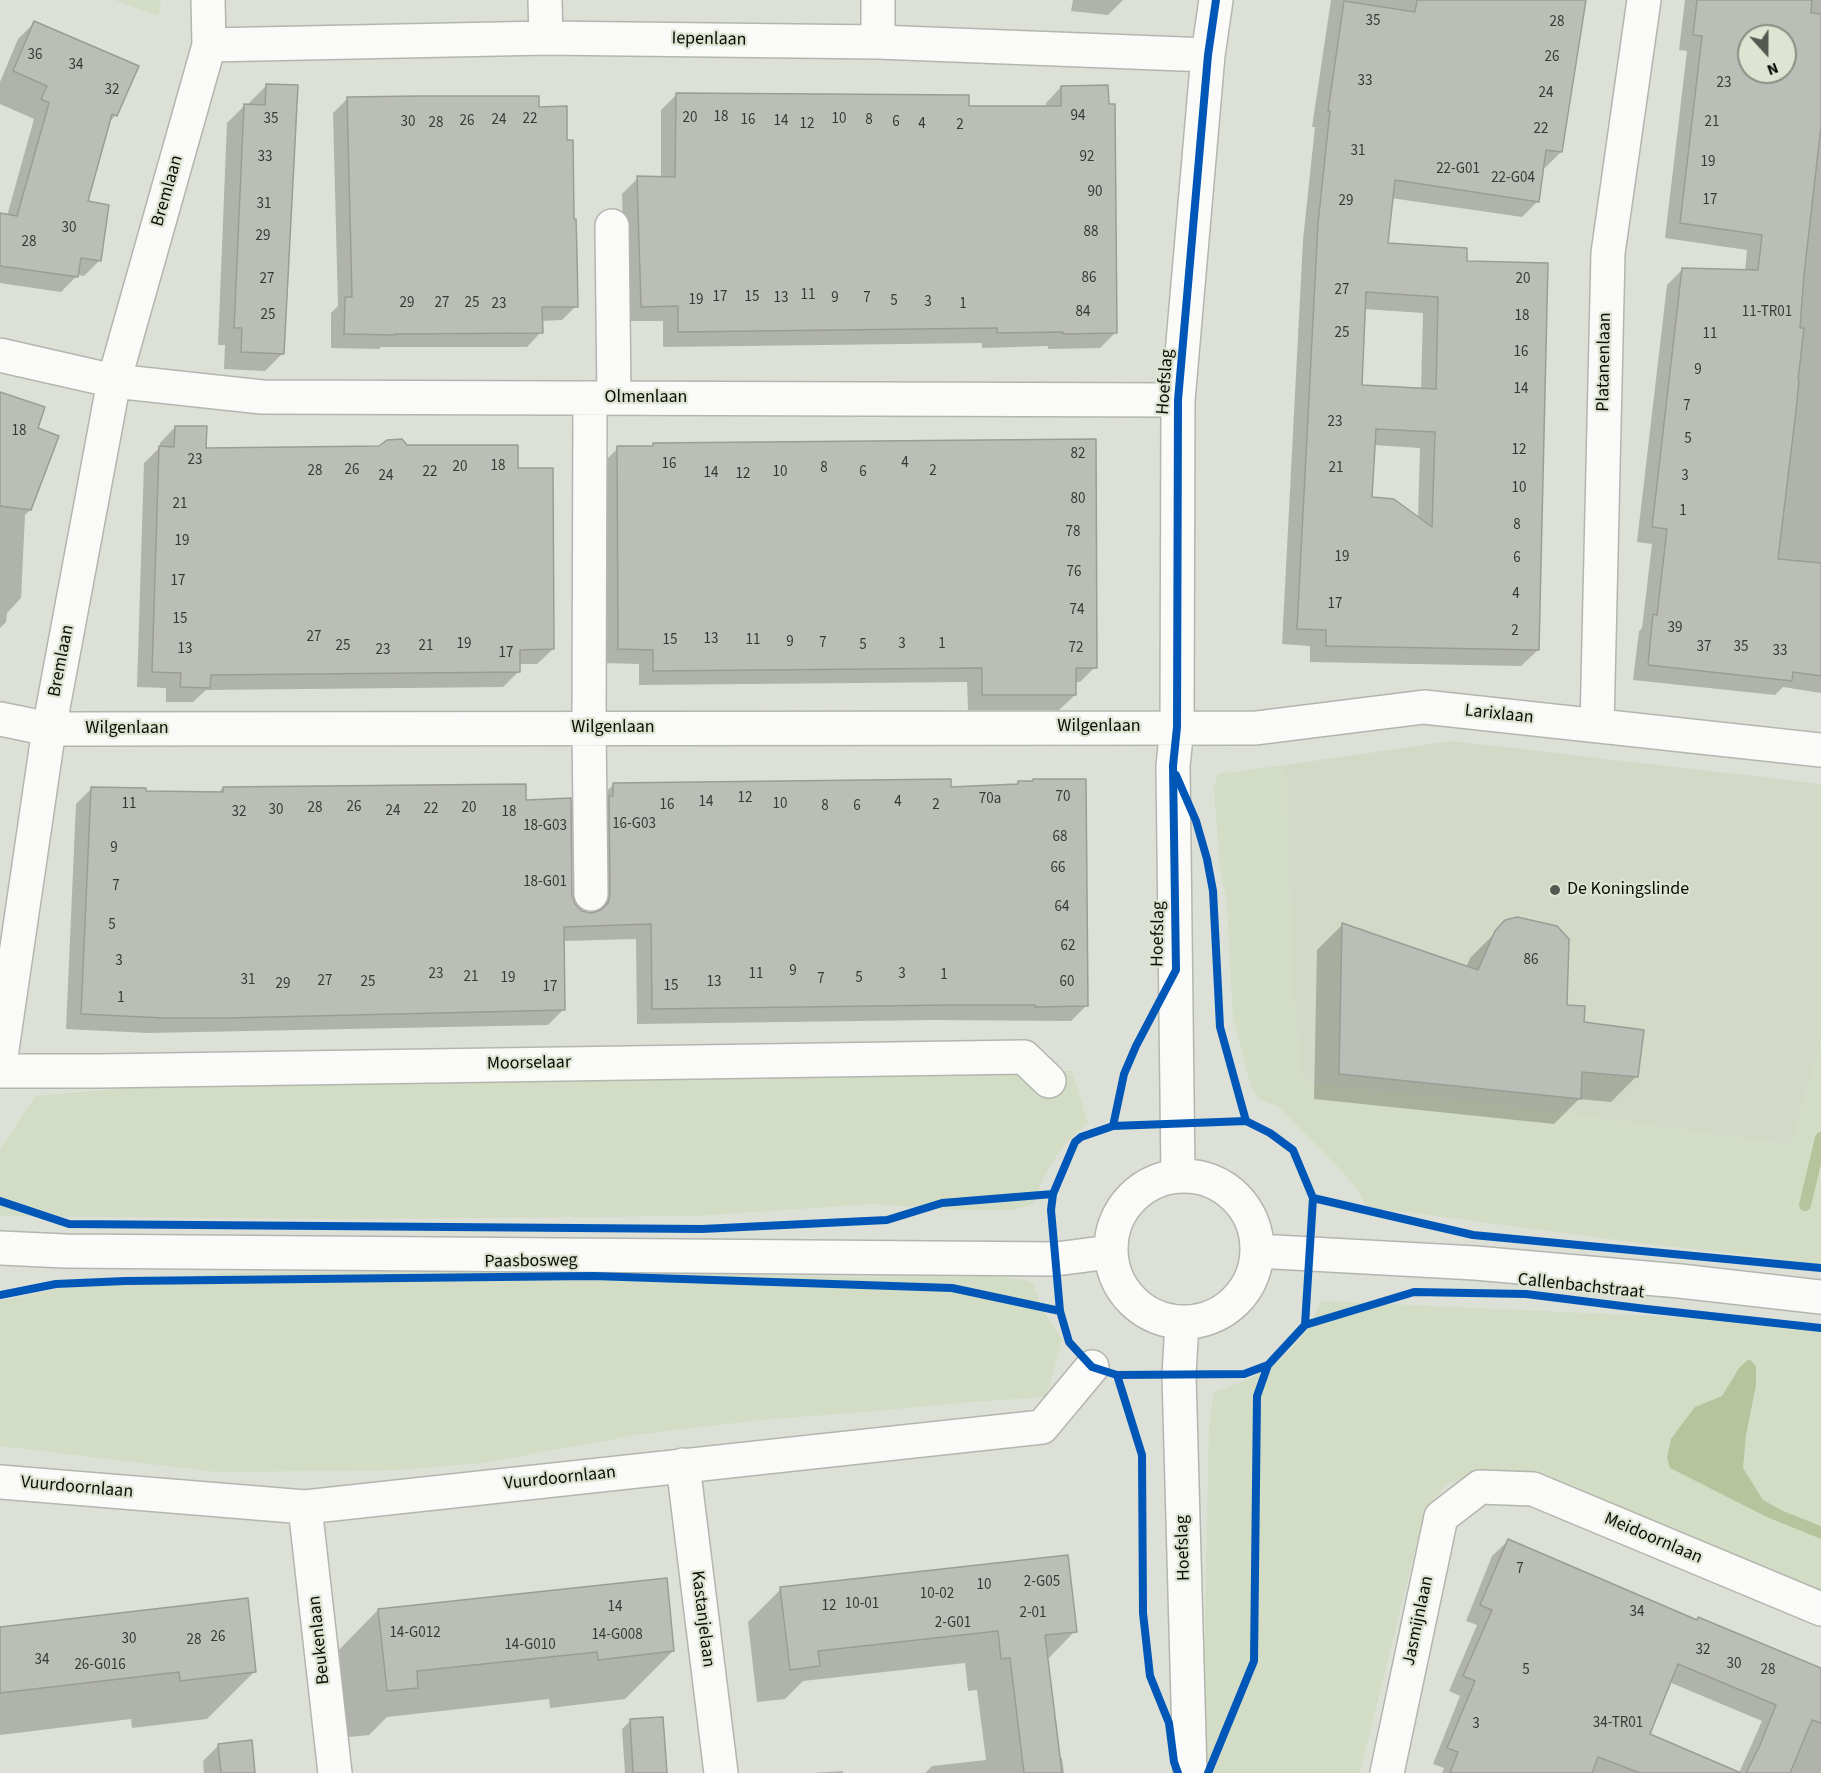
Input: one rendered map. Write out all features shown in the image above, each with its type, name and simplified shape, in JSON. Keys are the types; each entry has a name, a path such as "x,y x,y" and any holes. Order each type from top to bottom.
{"street":[{"name":"Bremlaan","path":"0,1063 50,729 114,381 209,45 208,0"},
{"path":"545,0 546,38"},
{"path":"878,0 878,42"},
{"name":"Hoefslag","path":"1178,1176 1173,766 1177,727 1178,400 1208,55 1216,0"},
{"name":"Platanenlaan","path":"1597,726 1608,253 1644,0"},
{"name":"Iepenlaan","path":"209,45 546,38 878,42 1208,55"},
{"path":"591,894 589,728 602,398 612,226"},
{"path":"0,355 114,381"},
{"name":"Olmenlaan","path":"114,381 262,397 1178,400"},
{"name":"Larixlaan","path":"1177,727 1256,728 1424,707 1821,750"},
{"path":"0,719 50,729"},
{"name":"Wilgenlaan","path":"50,729 1177,727"},
{"name":"Moorselaar","path":"0,1071 1024,1057 1049,1081"},
{"path":"1178,1176 1202,1178 1225,1188 1243,1205 1254,1227 1257,1251 1253,1274 1242,1294 1226,1310 1205,1320 1182,1323 1155,1317 1132,1302 1116,1279 1110,1252 1114,1225 1129,1201 1151,1184 1178,1176"},
{"name":"Paasbosweg","path":"0,1248 89,1251 1056,1259 1110,1252"},
{"name":"Callenbachstraat","path":"1257,1251 1475,1263 1821,1296"},
{"name":"Hoefslag","path":"1182,1323 1179,1394 1190,1773"},
{"name":"Vuurdoornlaan","path":"0,1482 305,1507 1042,1427 1092,1367"},
{"name":"Kastanjelaan","path":"683,1465 721,1773"},
{"name":"Meidoornlaan","path":"1480,1487 1533,1488 1821,1610"},
{"name":"Jasmijnlaan","path":"1387,1773 1441,1517 1480,1487"},
{"name":"Beukenlaan","path":"305,1507 335,1773"}],"shaded area":[{"path":"115,0 161,0 159,16"},
{"name":"De Koningslinde","path":"1452,741 1821,784 1821,1041 1791,1145 1474,1101 1318,1084 1302,1080 1293,996 1285,765"},
{"path":"1285,765 1293,996 1302,1080 1319,1084 1474,1101 1791,1145 1821,1041 1821,1265 1367,1207 1356,1188 1342,1171 1279,1107 1259,1099 1251,1086 1233,1018 1227,904 1220,866 1214,789 1218,774"},
{"path":"1072,1071 1088,1123 1054,1159 1033,1204 1013,1210 954,1210 873,1204 695,1216 351,1219 0,1216 0,1150 35,1096 127,1088"},
{"path":"509,1271 856,1277 979,1274 1033,1283 1045,1313 1062,1339 1046,1397 760,1420 642,1434 482,1463 397,1470 218,1472 0,1446 0,1301 72,1286 228,1273"},
{"path":"1321,1301 1785,1322 1821,1326 1821,1526 1783,1511 1763,1500 1743,1468 1746,1435 1739,1368 1722,1396 1695,1407 1682,1424 1667,1458 1670,1468 1769,1518 1821,1539 1821,1595 1479,1475 1448,1483 1425,1509 1360,1773 1202,1773 1209,1425 1214,1392 1249,1379 1279,1360 1304,1334"},
{"path":"1749,1359 1756,1366 1756,1385 1746,1435 1743,1468 1763,1500 1783,1511 1821,1526 1821,1539 1769,1518 1670,1468 1667,1458 1671,1439 1695,1407 1722,1396 1739,1368"}],"building":[{"path":"1417,0 1586,0 1562,152 1546,150 1539,202 1395,180 1388,243 1467,248 1467,261 1548,263 1539,650 1326,646 1326,630 1297,629 1318,223 1330,111 1328,111 1344,1 1415,12","holes":["1366,292 1438,297 1436,389 1362,385","1376,429 1435,432 1432,527 1394,499 1372,497"]},
{"path":"1697,0 1812,0 1811,13 1821,14 1821,126 1804,275 1800,328 1804,328 1796,411 1778,559 1821,563 1821,676 1793,672 1792,681 1648,665 1653,614 1657,615 1667,529 1652,527 1682,268 1758,270 1762,235 1680,223 1702,36 1693,35"},
{"path":"34,21 139,66 117,116 112,114 88,201 109,205 101,261 81,258 78,277 0,266 0,213 17,216 49,103 41,99 47,86 13,71"},
{"path":"266,84 298,85 284,354 241,352 242,328 234,328 244,104 265,105"},
{"path":"1108,85 1109,104 1115,104 1117,333 997,333 997,328 678,332 678,306 641,307 637,176 675,177 676,93 969,95 969,106 1061,106 1061,86"},
{"path":"539,96 539,107 567,106 567,140 573,140 578,307 542,307 543,333 344,334 345,297 352,297 347,97"},
{"path":"0,392 45,407 38,428 59,436 31,510 0,506"},
{"path":"175,426 207,426 206,448 379,446 387,440 402,439 407,445 518,445 518,468 553,468 554,649 520,650 520,672 211,675 210,688 180,687 181,673 152,672 159,446 174,447"},
{"path":"1096,439 1097,668 1076,668 1076,695 982,695 982,668 653,671 653,650 618,649 617,446 653,446 653,443"},
{"path":"951,779 951,787 1018,784 1018,781 1033,781 1033,779 1086,779 1088,1006 949,1005 652,1009 651,924 564,927 565,1010 229,1018 81,1014 91,787 146,788 146,791 223,792 223,787 526,784 526,800 571,798 572,895 575,904 582,911 591,913 601,910 608,903 610,894 609,796 613,796 613,783"},
{"path":"1517,917 1557,926 1569,939 1567,1005 1585,1006 1584,1022 1644,1030 1638,1077 1582,1072 1581,1099 1339,1074 1342,923 1478,970 1495,931 1505,920"},
{"path":"1508,1539 1697,1620 1698,1617 1821,1668 1821,1723 1812,1720 1790,1773 1746,1773 1776,1705 1678,1664 1650,1734 1741,1773 1640,1773 1598,1757 1592,1773 1450,1773 1458,1752 1447,1748 1475,1681 1463,1676 1492,1610 1480,1605"},
{"path":"1068,1555 1077,1632 1045,1635 1062,1773 1024,1773 1010,1658 1001,1659 998,1631 818,1651 820,1666 790,1670 780,1587"},
{"path":"667,1578 674,1651 598,1660 597,1652 417,1671 418,1688 387,1691 378,1609"},
{"path":"248,1598 256,1672 180,1681 179,1672 0,1693 0,1627"},
{"path":"663,1717 667,1773 633,1773 630,1719"},
{"path":"252,1740 255,1773 221,1773 218,1744"}],"waterway":[{"path":"1805,1205 1821,1138"}],"cycle path":[{"path":"1113,1126 1124,1074 1176,970 1173,766 1177,727 1178,400 1208,55 1216,0"},
{"path":"1176,775 1196,821 1207,859 1213,891 1220,1027 1246,1121"},
{"path":"1246,1121 1270,1133 1293,1150 1313,1198 1305,1325 1268,1365 1244,1374 1117,1375 1092,1367 1069,1342 1060,1311 1051,1210 1053,1194 1075,1142 1081,1137 1113,1126 1246,1121"},
{"path":"0,1201 69,1224 702,1229 887,1220 942,1203 1053,1194"},
{"path":"1313,1198 1473,1235 1821,1268"},
{"path":"0,1295 56,1284 125,1281 593,1276 952,1288 1060,1311"},
{"path":"1305,1325 1414,1292 1526,1294 1821,1328"},
{"path":"1208,1773 1254,1661 1257,1396 1268,1365"},
{"path":"1117,1375 1142,1455 1143,1613 1150,1676 1169,1723 1174,1762 1178,1773"}],"place":[{"name":"De Koningslinde","path":"1555,890"}]}
